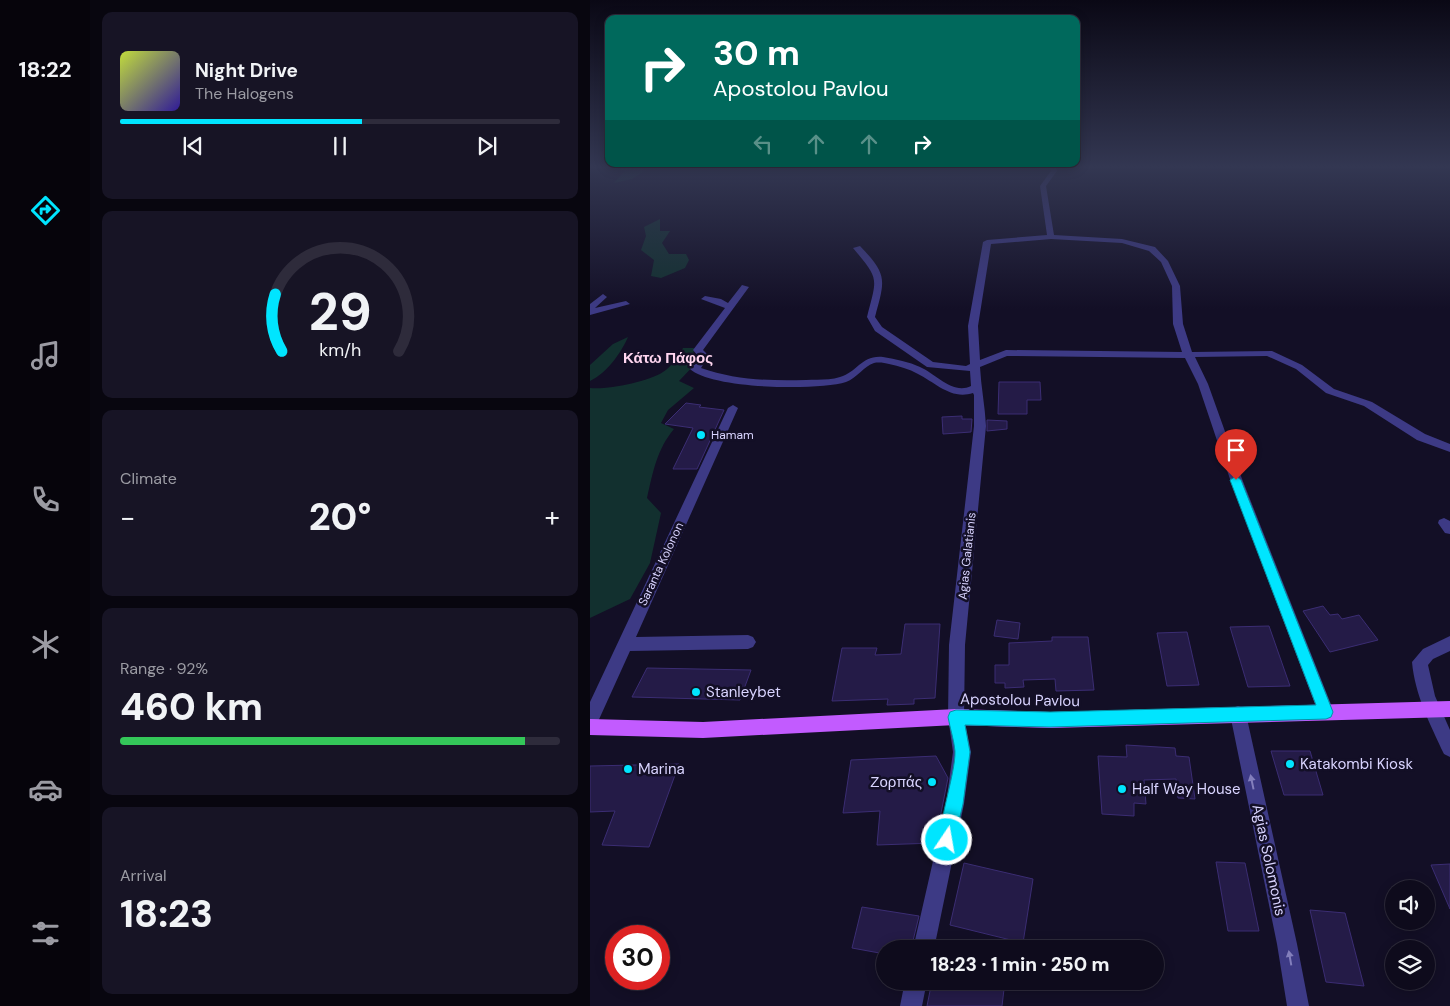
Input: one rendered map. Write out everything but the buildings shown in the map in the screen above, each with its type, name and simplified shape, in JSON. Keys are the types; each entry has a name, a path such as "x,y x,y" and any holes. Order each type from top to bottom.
{"main road":[{"name":"Apostolou Pavlou","path":"590,727 703,730 956,717 1050,720 1450,709"}],"street":[{"path":"1048,215 1051,237 1122,242 1143,246 1158,253 1176,286 1178,324 1188,354 1203,384 1236,480 1326,712"},
{"name":"Agias Galatianis","path":"925,940 955,804 962,752 956,717 957,645 980,426 973,326 987,242 1051,237"},
{"path":"858,248 866,255 879,273 879,284 871,317 878,329 930,364 967,369 1006,353 1270,353 1299,367 1330,391 1368,404 1421,437 1450,448"},
{"path":"745,287 698,350 702,354 701,360 695,369 738,382 754,384 832,382 847,378 874,359 884,360 921,371 957,392 977,391"},
{"path":"590,308 603,297"},
{"path":"705,300 718,301 729,307"},
{"path":"590,312 626,304"},
{"name":"Saranta Kolonon","path":"590,720 733,408"},
{"path":"625,644 748,642"},
{"path":"1450,643 1428,654 1420,662 1420,674 1431,709 1450,748"},
{"name":"Agias Solomonis","path":"1238,714 1287,944 1298,1006"},
{"path":"911,1006 914,990"}],"green space":[{"path":"660,219 660,231 670,231 662,243 669,254 686,254 689,260 685,268 661,278 651,276 654,260 641,250 646,236 644,227"},
{"path":"628,337 613,362 590,381 590,365 613,344"},
{"path":"683,348 694,348 693,357 698,361 679,381 694,388 668,410 661,423 674,429 663,445 647,498 661,513 650,563 630,599 590,618 590,388 606,388 656,376 669,367"}],"place":[{"name":"Hamam","path":"701,435"},
{"name":"Stanleybet","path":"696,692"},
{"name":"Katakombi Kiosk","path":"1290,764"},
{"name":"Marina","path":"628,769"},
{"name":"Ζορπάς","path":"932,782"},
{"name":"Half Way House","path":"1122,789"}],"district":[{"name":"Κάτω Πάφος","path":"668,358"}],"route":[{"path":"947,840 955,804 962,752 956,717 1050,720 1326,712 1236,480"}]}
